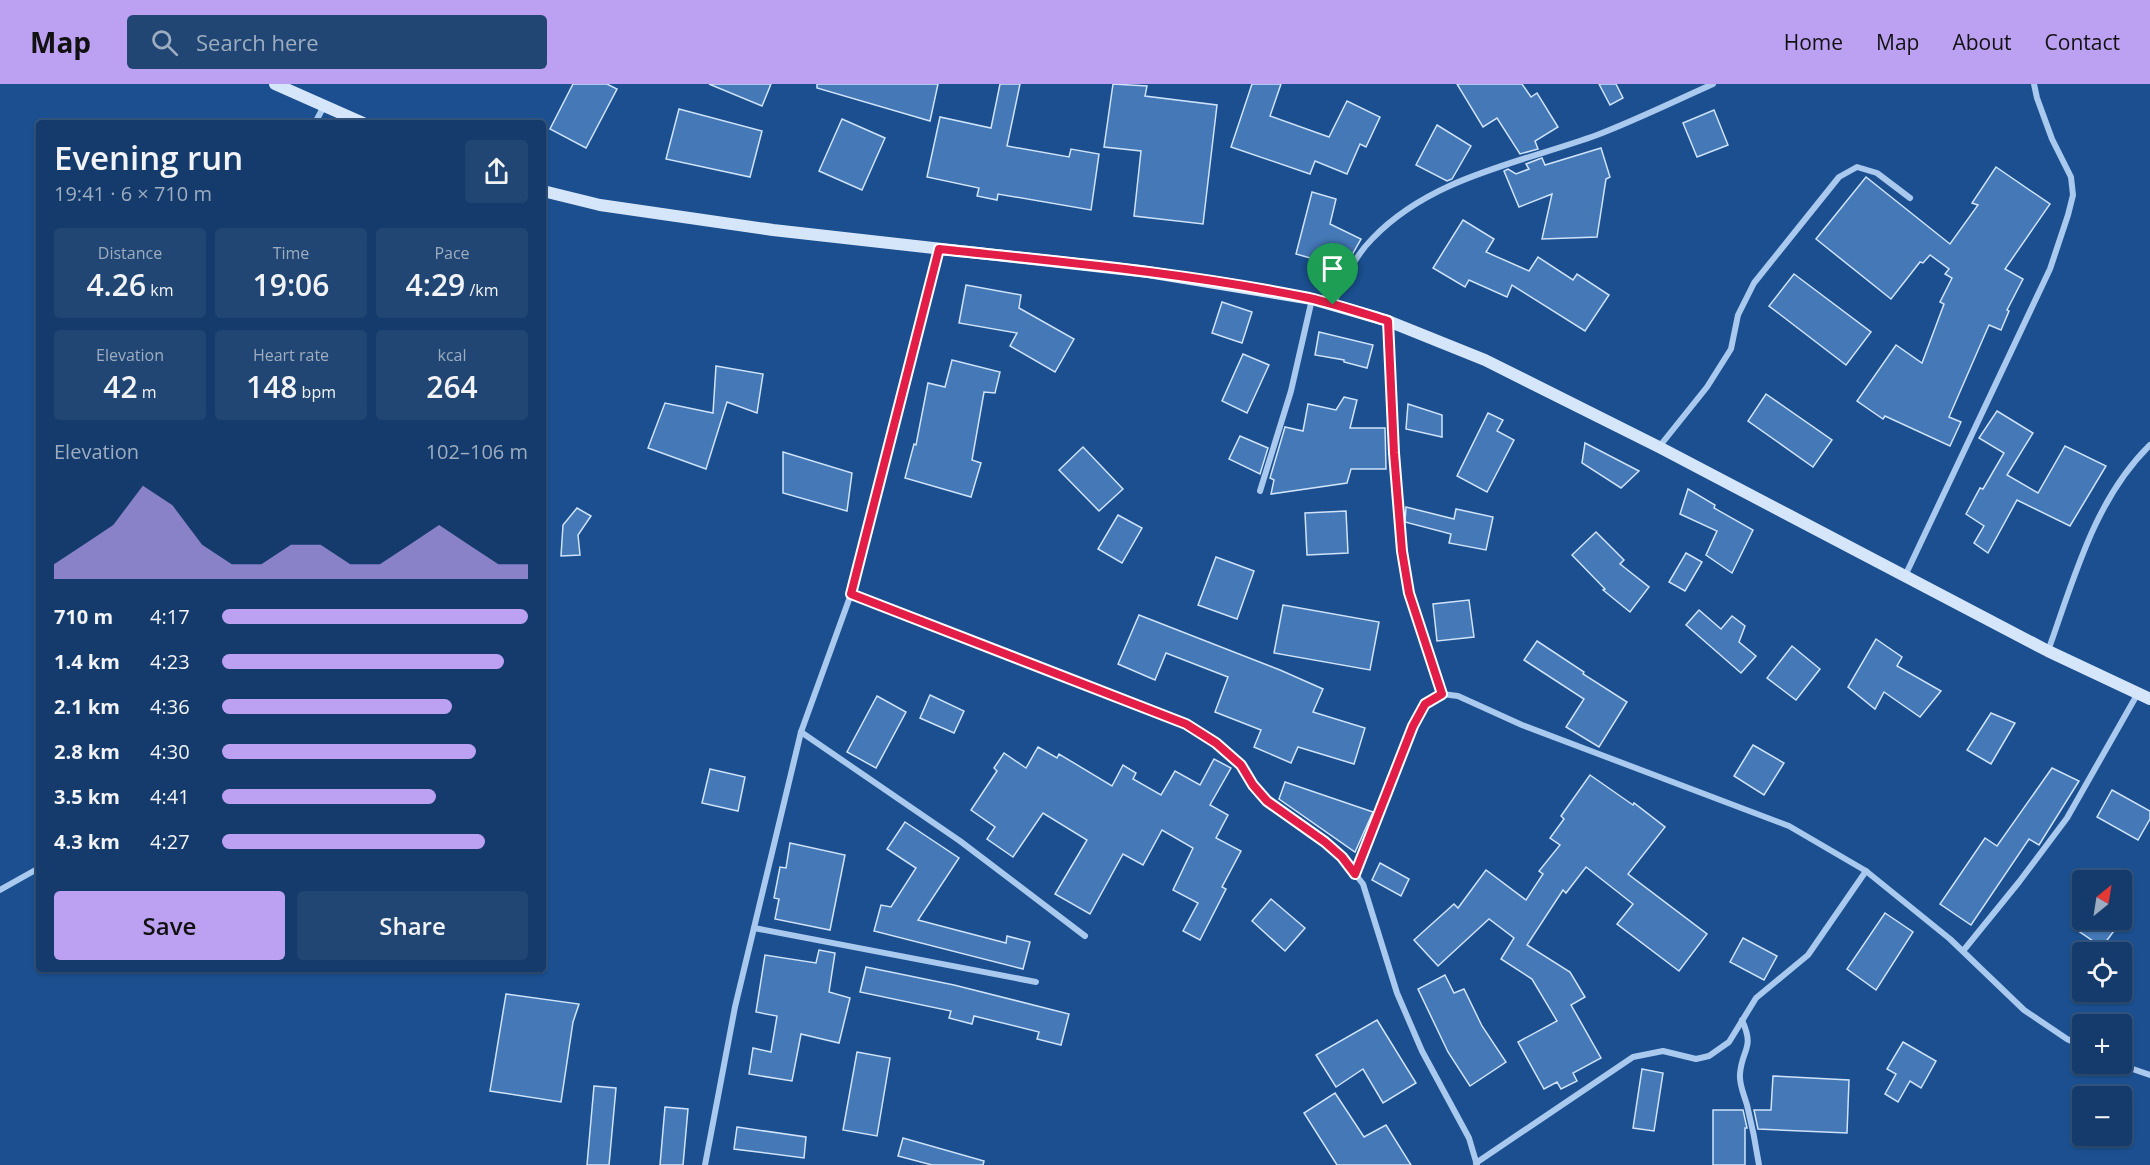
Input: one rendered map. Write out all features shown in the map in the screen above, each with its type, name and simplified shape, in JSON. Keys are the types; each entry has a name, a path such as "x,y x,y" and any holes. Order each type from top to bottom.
{"street":[{"path":"275,84 356,120"},
{"path":"1333,305 1344,279 1371,240 1400,214 1446,186 1598,134 1713,84"},
{"path":"1905,576 2050,269 2068,215 2073,195 2071,177 2052,139 2034,84"},
{"path":"317,120 324,106"},
{"path":"1659,447 1707,387 1731,349 1738,315 1754,283 1839,177 1857,167 1877,173 1910,198"},
{"path":"546,192 600,205 773,230 1148,272 1312,299 1388,321 1485,360 1659,447 2048,651 2150,699"},
{"path":"705,1165 733,1017 801,732 851,594 939,249"},
{"path":"1260,491 1291,391 1312,299"},
{"path":"1388,321 1394,453 1402,551 1409,593 1442,694"},
{"path":"2048,651 2103,507 2124,476 2150,445"},
{"path":"851,594 1186,724 1216,743 1241,765 1253,785 1267,801 1325,842 1342,857 1363,884 1397,993 1422,1051 1469,1137 1476,1164 1632,1058 1663,1051 1696,1059 1709,1056 1729,1042 1756,998 1808,955 1866,871"},
{"path":"1963,951 2067,818 2138,693"},
{"path":"1355,874 1413,726 1425,704 1442,694 1458,696 1522,725 1789,826 1866,871 1963,951 2024,1010 2072,1041"},
{"path":"801,732 960,841 1085,936"},
{"path":"0,890 36,870"},
{"path":"754,928 1036,982"},
{"path":"1742,1020 1749,1035 1749,1047 1740,1072 1741,1085 1747,1103 1759,1165"},
{"path":"2132,1069 2150,1075"}],"building":[{"path":"573,84 607,84 617,89 586,148 550,129"},
{"path":"709,84 771,84 762,106"},
{"path":"817,84 938,84 930,121 817,88"},
{"path":"1000,84 1020,84 1007,146 1069,157 1071,149 1099,154 1091,210 998,194 997,200 977,196 979,188 927,177 940,117 991,128"},
{"path":"1113,84 1147,86 1145,96 1217,105 1203,224 1134,216 1141,151 1104,147"},
{"path":"1252,84 1281,84 1270,116 1329,137 1347,101 1380,117 1366,147 1360,144 1347,174 1315,161 1310,174 1231,147"},
{"path":"1457,84 1522,84 1531,97 1537,93 1558,127 1535,141 1538,149 1520,154 1497,118 1483,127"},
{"path":"1599,84 1616,84 1623,98 1610,105"},
{"path":"679,109 762,131 750,177 666,159"},
{"path":"1714,110 1728,145 1697,157 1683,123"},
{"path":"842,119 885,138 862,190 819,171"},
{"path":"1437,125 1471,146 1452,179 1447,181 1416,165"},
{"path":"1601,148 1610,177 1606,179 1597,237 1542,239 1552,194 1519,207 1504,171 1508,169 1516,174 1529,169 1526,164 1542,158 1545,165"},
{"path":"1996,167 2050,204 2005,269 2023,279 2007,310 2009,311 2001,330 1989,325 1949,417 1961,422 1950,446 1885,416 1883,419 1857,401 1896,345 1922,363 1944,304 1940,302 1952,278 1945,274 1949,269 1930,255 1923,263 1920,262 1891,299 1816,239 1866,177 1950,244 1978,205 1972,203"},
{"path":"1312,192 1336,199 1330,224 1361,239 1347,264 1323,252 1321,261 1296,254"},
{"path":"1463,220 1494,239 1486,252 1529,271 1538,257 1573,280 1577,274 1609,295 1585,331 1512,285 1507,297 1469,280 1465,287 1433,268"},
{"path":"1794,274 1871,332 1846,365 1769,306"},
{"path":"966,285 1021,295 1019,308 1074,339 1055,372 1010,346 1017,333 959,323"},
{"path":"1222,302 1252,312 1242,343 1212,333"},
{"path":"1319,332 1373,345 1367,368 1344,362 1344,360 1315,355"},
{"path":"1243,354 1269,365 1247,413 1222,401"},
{"path":"952,360 1000,372 995,393 984,392 972,460 981,463 971,497 905,478 914,444 916,445 928,383 945,387"},
{"path":"716,366 763,374 757,413 727,402 706,469 648,448 665,403 713,413"},
{"path":"1766,394 1832,440 1813,467 1748,421"},
{"path":"1344,397 1357,400 1350,428 1385,428 1386,469 1351,469 1347,483 1271,494 1274,480 1270,478 1285,427 1303,431 1308,404 1336,410"},
{"path":"1408,404 1442,415 1442,437 1406,429"},
{"path":"1997,411 2033,433 2007,475 2038,493 2065,446 2106,466 2070,526 2017,500 1988,553 1974,543 1984,526 1966,514 1980,488 1983,489 2004,453 1979,438"},
{"path":"1488,413 1503,420 1497,431 1514,440 1487,492 1457,476"},
{"path":"1240,436 1268,448 1260,474 1229,459"},
{"path":"1585,443 1639,471 1621,488 1582,463"},
{"path":"1083,447 1123,489 1099,511 1059,470"},
{"path":"783,452 852,473 847,511 783,493"},
{"path":"1688,489 1715,505 1714,508 1753,530 1732,573 1706,555 1717,531 1680,514"},
{"path":"1406,507 1454,519 1456,509 1493,517 1486,550 1449,543 1451,534 1405,522"},
{"path":"577,508 591,516 578,535 580,555 561,556 563,525"},
{"path":"1346,511 1348,553 1307,555 1305,513"},
{"path":"1118,515 1142,528 1122,563 1098,549"},
{"path":"1596,532 1624,560 1620,564 1649,587 1630,612 1603,590 1605,589 1572,555"},
{"path":"1686,553 1702,562 1685,591 1669,582"},
{"path":"1216,557 1254,571 1237,619 1198,605"},
{"path":"1469,600 1474,637 1437,641 1433,604"},
{"path":"1283,605 1379,622 1370,670 1274,653"},
{"path":"1699,610 1721,629 1732,616 1745,626 1739,642 1756,656 1741,673 1686,625"},
{"path":"1139,615 1323,689 1313,712 1365,728 1354,764 1298,747 1291,763 1254,747 1261,730 1215,712 1228,677 1166,653 1155,680 1118,664"},
{"path":"1876,639 1902,657 1897,666 1941,691 1920,717 1884,692 1875,709 1848,687"},
{"path":"1537,641 1627,702 1599,747 1566,727 1584,699 1524,660"},
{"path":"1792,646 1820,669 1796,700 1767,678"},
{"path":"930,695 964,711 954,733 920,718"},
{"path":"877,696 906,712 876,768 847,752"},
{"path":"1991,713 2015,723 1991,764 1967,750"},
{"path":"1753,745 1784,763 1764,795 1734,776"},
{"path":"1038,747 1057,758 1059,754 1112,786 1123,765 1136,773 1133,779 1161,795 1175,771 1200,785 1214,759 1231,768 1210,805 1228,815 1216,838 1241,851 1222,887 1226,889 1200,940 1183,931 1198,903 1173,890 1193,848 1162,830 1143,865 1123,854 1090,914 1055,894 1087,840 1043,813 1013,857 987,839 995,827 971,810 997,771 994,768 1004,753 1026,768"},
{"path":"2052,768 2079,781 2039,845 2029,839 1971,925 1940,904 1985,838 1997,846"},
{"path":"710,769 745,777 738,811 702,803"},
{"path":"1590,775 1633,805 1634,803 1665,827 1628,874 1707,934 1679,971 1617,924 1633,904 1586,867 1566,893 1563,890 1527,945 1570,972 1585,997 1571,1005 1601,1058 1573,1073 1577,1081 1561,1089 1557,1082 1544,1089 1518,1042 1557,1021 1532,979 1501,959 1514,938 1489,919 1438,966 1414,940 1454,904 1458,908 1486,870 1526,900 1543,874 1539,871 1560,845 1550,838 1564,819 1561,816"},
{"path":"1285,782 1373,812 1355,852 1279,799"},
{"path":"2112,790 2150,811 2150,819 2138,840 2097,817"},
{"path":"905,822 959,858 918,920 1006,943 1007,936 1030,942 1023,969 874,931 881,905 891,907 916,868 887,849"},
{"path":"790,843 845,855 830,930 775,919 779,899 774,898 780,867 786,868"},
{"path":"1380,863 1409,879 1401,896 1372,880"},
{"path":"1271,899 1305,928 1285,951 1252,921"},
{"path":"1885,913 1913,932 1876,990 1847,969"},
{"path":"2077,930 2115,930 2106,942 2095,942"},
{"path":"1743,938 1777,956 1764,980 1730,962"},
{"path":"819,950 835,953 829,992 850,998 839,1043 801,1034 792,1081 749,1074 753,1048 771,1052 777,1016 756,1012 765,955 816,963"},
{"path":"866,967 954,985 1069,1014 1061,1045 1037,1039 1039,1032 974,1016 972,1024 949,1018 951,1011 860,992"},
{"path":"1445,975 1454,993 1464,989 1482,1026 1506,1062 1470,1086 1448,1052 1418,989"},
{"path":"506,994 579,1004 573,1022 561,1102 490,1091"},
{"path":"1377,1020 1416,1083 1383,1103 1363,1069 1336,1087 1316,1055"},
{"path":"1903,1042 1936,1061 1921,1088 1910,1081 1898,1102 1885,1094 1896,1074 1887,1069"},
{"path":"857,1052 890,1058 877,1136 843,1130"},
{"path":"1642,1069 1663,1073 1654,1131 1633,1128"},
{"path":"1773,1076 1849,1080 1847,1133 1758,1129 1754,1110 1771,1110"},
{"path":"594,1086 616,1088 609,1165 587,1165"},
{"path":"1335,1093 1364,1137 1386,1125 1411,1165 1337,1165 1304,1113"},
{"path":"665,1107 688,1109 683,1165 660,1165"},
{"path":"1713,1110 1743,1110 1747,1128 1745,1128 1745,1165 1713,1165"},
{"path":"737,1127 806,1137 804,1158 734,1149"},
{"path":"903,1138 984,1161 983,1165 932,1165 898,1156"}],"route":[{"path":"939,249 1148,272 1263,290 1333,305 1388,321 1394,453 1402,551 1409,593 1442,694 1425,704 1413,726 1355,874 1342,857 1325,842 1267,801 1253,785 1241,765 1216,743 1186,724 851,594 885,468 939,249"}]}
